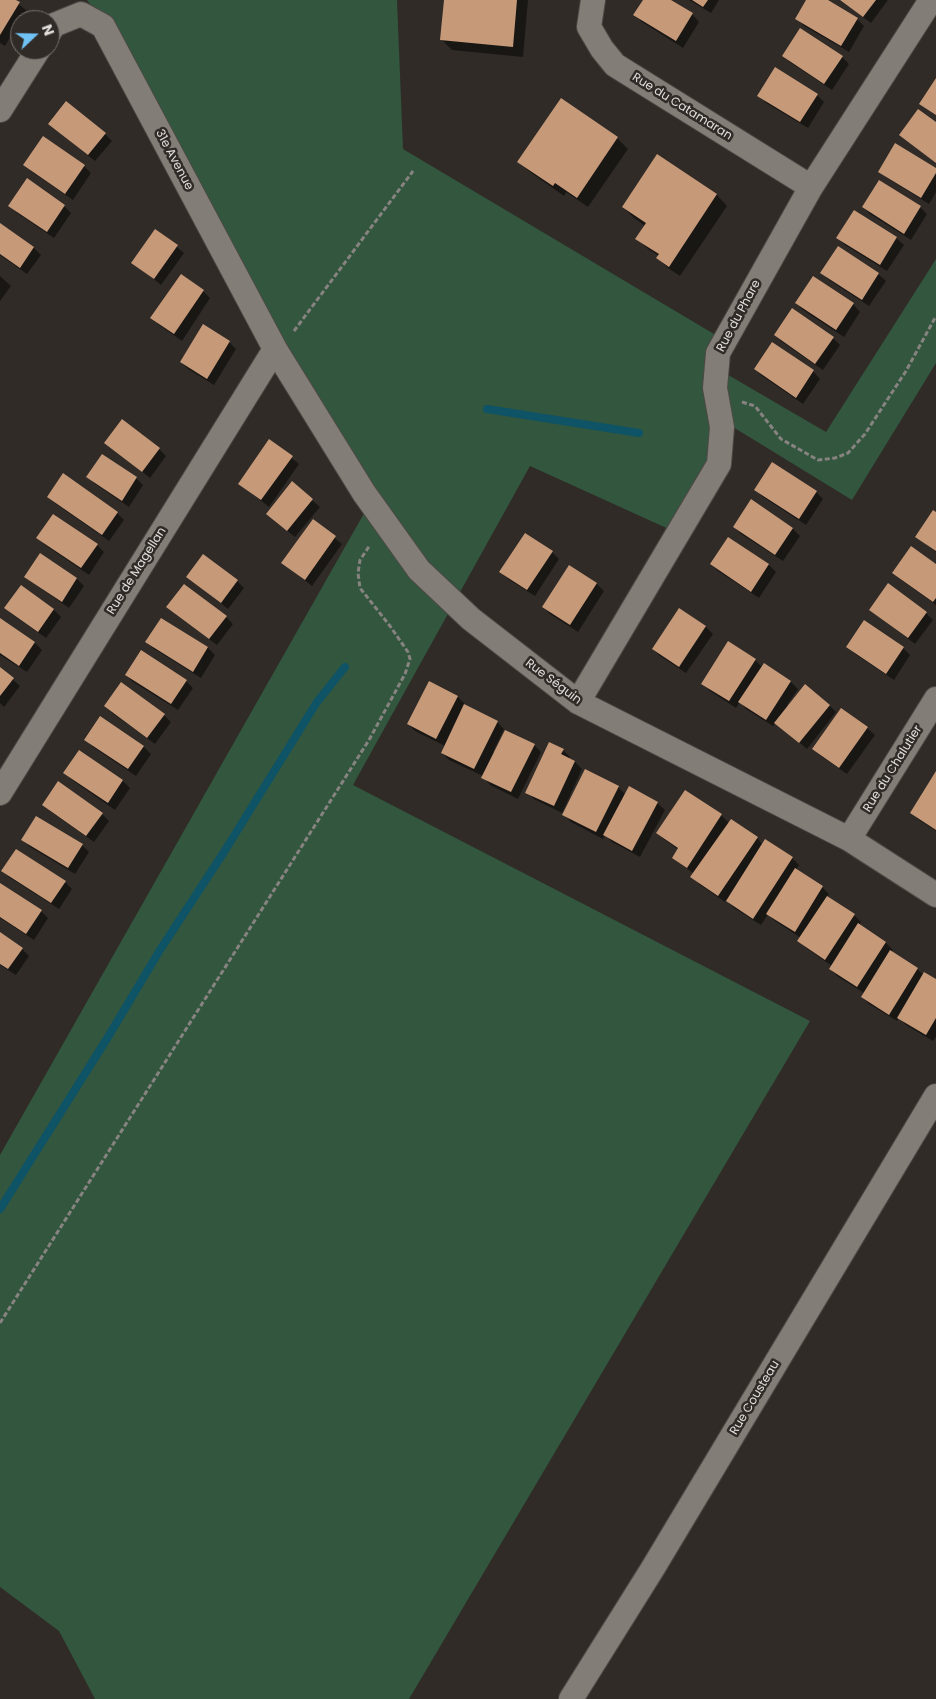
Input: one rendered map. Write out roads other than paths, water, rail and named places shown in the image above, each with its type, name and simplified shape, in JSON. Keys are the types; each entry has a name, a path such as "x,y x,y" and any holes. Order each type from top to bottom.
{"street":[{"name":"Rue du Catamaran","path":"593,0 589,27 602,49 615,65 811,187"},
{"name":"Rue du Phare","path":"578,702 719,464 722,427 715,388 718,353 811,187 931,0"},
{"name":"31e Avenue","path":"60,23 81,14 103,26 275,349"},
{"path":"0,110 32,60"},
{"name":"Rue Séguin","path":"275,349 364,493 419,570 471,618 578,702 849,839 936,895"},
{"name":"Rue de Magellan","path":"0,793 275,349"},
{"name":"Rue du Chalutier","path":"849,839 936,699"},
{"name":"Rue Cousteau","path":"571,1699 653,1568 936,1096"}],"waterway":[{"path":"487,409 639,433"},
{"path":"0,1209 160,950 224,852 317,702 345,667"}]}
